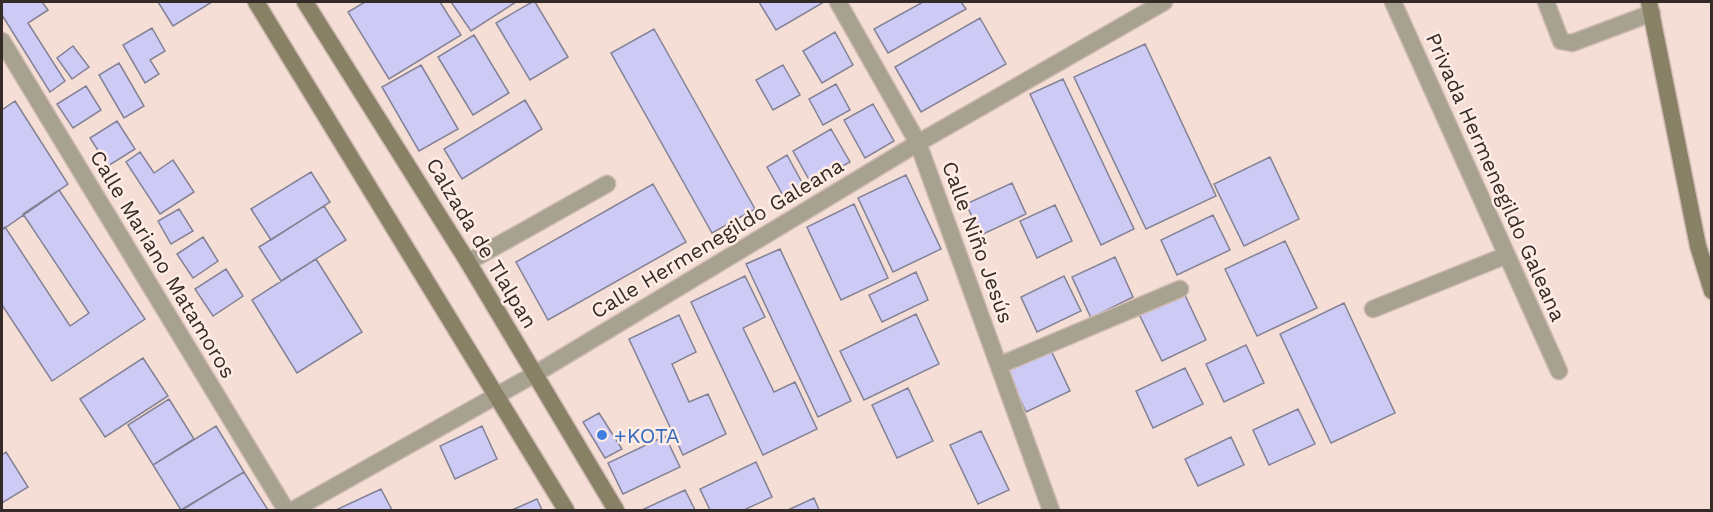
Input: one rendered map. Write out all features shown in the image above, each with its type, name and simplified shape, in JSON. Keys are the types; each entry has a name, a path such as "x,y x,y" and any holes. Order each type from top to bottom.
{"main road":[{"path":"256,2 498,395 566,510"},
{"name":"Calzada de Tlalpan","path":"305,2 468,262 616,510"},
{"path":"1651,8 1698,246 1712,291"}],"street":[{"name":"Calle Niño Jesús","path":"838,2 918,143 1051,510"},
{"name":"Calle Hermenegildo Galeana","path":"293,510 535,374 918,143 1164,2"},
{"name":"Privada Hermenegildo Galeana","path":"1393,2 1559,371"},
{"path":"1546,2 1561,41 1572,43 1651,8"},
{"name":"Calle Mariano Matamoros","path":"2,40 286,510"},
{"path":"468,262 607,184"},
{"path":"1372,309 1506,255"},
{"path":"1000,365 1180,289"}],"building":[{"path":"2,2 42,2 48,10 28,23 65,81 50,92 2,15"},
{"path":"158,2 212,2 173,26"},
{"path":"365,2 440,2 461,35 389,79 348,12"},
{"path":"451,2 516,2 471,31"},
{"path":"535,2 568,57 530,80 496,23"},
{"path":"759,2 824,2 776,30"},
{"path":"923,2 961,2 966,9 888,53 874,29"},
{"path":"980,18 1006,64 921,112 895,67"},
{"path":"152,28 165,51 150,60 159,74 145,83 123,45"},
{"path":"654,29 755,209 712,233 611,53"},
{"path":"835,32 853,65 822,83 803,51"},
{"path":"474,35 509,93 473,115 438,57"},
{"path":"1145,44 1216,196 1146,229 1074,77"},
{"path":"73,46 89,67 72,79 57,58"},
{"path":"119,63 144,106 124,118 99,75"},
{"path":"421,65 458,129 419,151 382,87"},
{"path":"783,65 800,95 773,110 756,80"},
{"path":"1063,79 1134,229 1101,245 1030,94"},
{"path":"836,84 850,110 823,125 809,99"},
{"path":"86,86 101,110 73,128 57,104"},
{"path":"525,100 542,129 462,179 444,149"},
{"path":"15,101 68,184 2,230 2,110"},
{"path":"873,104 894,141 865,158 844,120"},
{"path":"117,121 135,149 108,166 90,138"},
{"path":"831,129 850,162 811,183 793,151"},
{"path":"140,152 154,173 173,160 194,192 160,214 126,162"},
{"path":"787,155 805,188 785,199 767,167"},
{"path":"1270,157 1299,219 1244,246 1214,184"},
{"path":"311,172 330,202 271,240 251,209"},
{"path":"906,175 941,249 893,272 858,198"},
{"path":"1012,183 1026,214 981,235 966,204"},
{"path":"653,184 686,242 548,320 516,262"},
{"path":"59,190 145,319 52,381 2,305 2,230 5,227 70,326 89,313 23,214"},
{"path":"854,204 888,278 841,300 807,227"},
{"path":"1055,205 1072,241 1037,258 1020,221"},
{"path":"324,206 346,240 281,281 259,247"},
{"path":"179,209 193,231 171,244 158,221"},
{"path":"1213,215 1230,250 1177,275 1161,240"},
{"path":"203,237 218,261 193,278 177,254"},
{"path":"1285,241 1317,308 1257,336 1225,269"},
{"path":"780,249 851,401 818,417 746,264"},
{"path":"1115,257 1133,297 1091,318 1072,277"},
{"path":"316,259 362,332 297,373 252,300"},
{"path":"226,269 243,296 213,316 195,289"},
{"path":"916,272 928,300 882,322 869,295"},
{"path":"745,276 765,317 743,328 774,392 795,382 817,429 763,455 691,302"},
{"path":"1064,276 1081,311 1037,332 1021,297"},
{"path":"1184,293 1206,340 1162,361 1139,314"},
{"path":"1344,303 1395,413 1331,443 1280,334"},
{"path":"916,314 939,364 864,400 840,351"},
{"path":"679,315 696,352 672,364 689,402 708,394 726,434 683,455 629,339"},
{"path":"1246,345 1264,383 1224,402 1206,364"},
{"path":"1049,346 1070,391 1026,412 1005,367"},
{"path":"143,358 168,396 105,437 80,399"},
{"path":"1185,368 1203,404 1153,428 1136,391"},
{"path":"908,388 933,441 897,458 872,405"},
{"path":"169,399 194,439 153,465 128,425"},
{"path":"1298,409 1315,444 1269,465 1253,430"},
{"name":"+KOTA","path":"599,413 622,449 605,458 583,422"},
{"path":"216,426 244,472 181,510 153,465"},
{"path":"482,426 497,459 455,479 440,446"},
{"path":"981,431 1009,490 978,504 950,445"},
{"path":"665,436 680,467 623,494 608,463"},
{"path":"1231,437 1244,465 1198,486 1185,459"},
{"path":"6,452 28,487 2,503 2,455"},
{"path":"756,462 772,497 744,510 710,510 700,489"},
{"path":"244,472 268,510 182,510"},
{"path":"381,489 392,510 336,510"},
{"path":"685,490 695,510 642,510"},
{"path":"814,498 819,510 788,510"},
{"path":"537,499 542,510 512,510"}],"place":[{"name":"+KOTA","path":"602,435"}]}
